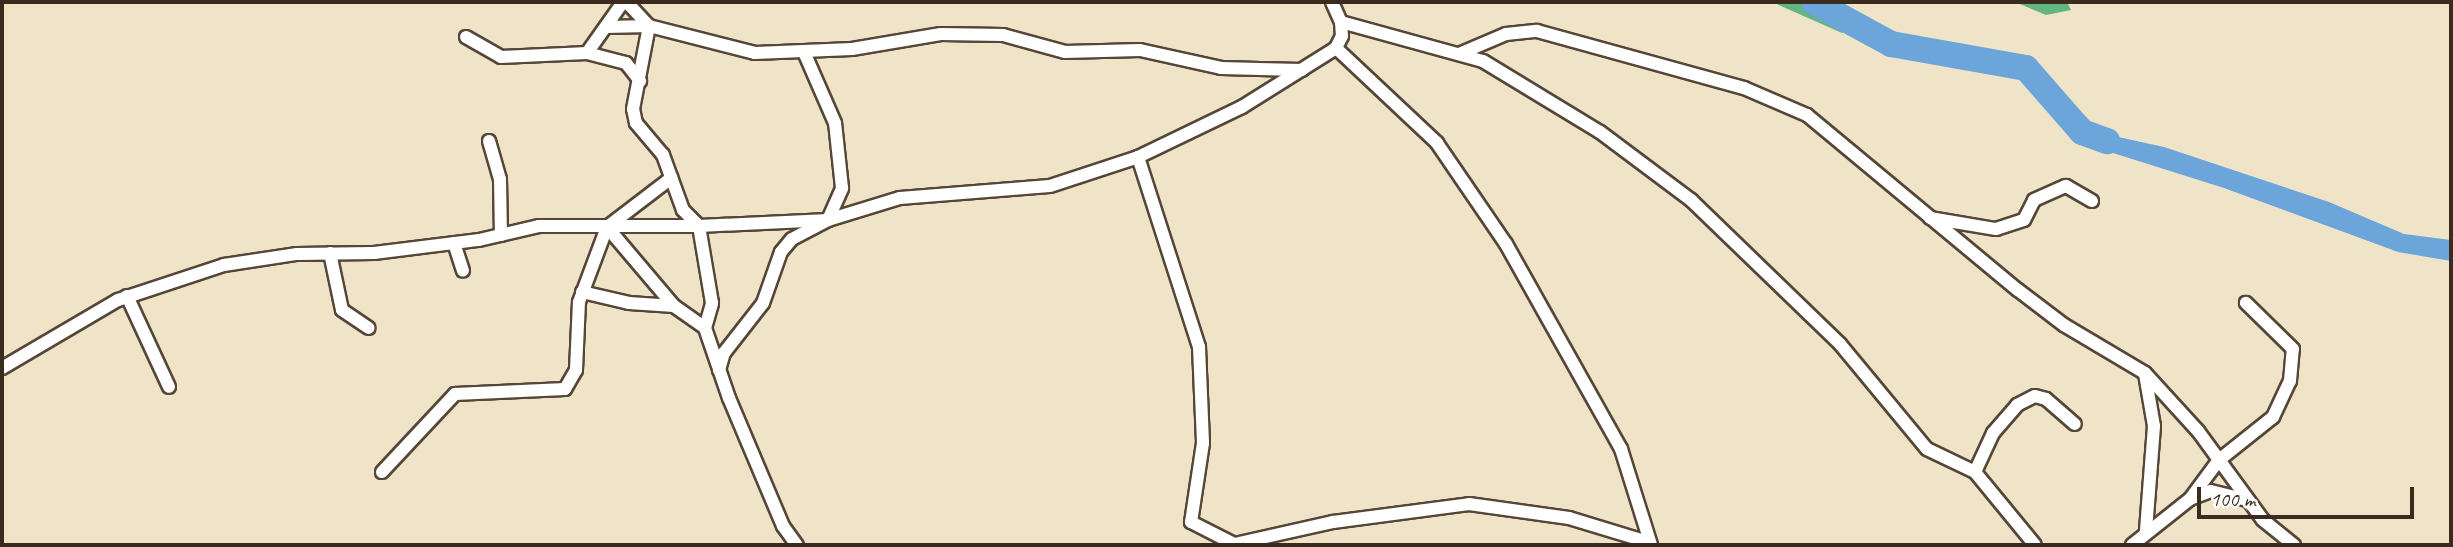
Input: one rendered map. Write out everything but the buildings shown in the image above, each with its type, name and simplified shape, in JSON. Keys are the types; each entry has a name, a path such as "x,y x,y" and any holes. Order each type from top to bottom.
{"street":[{"path":"587,53 625,2 649,26"},
{"path":"719,370 724,353 763,303 781,252 792,239 828,220 900,198 1051,186 1138,158 1306,70 1336,48 1342,36 1341,22 1332,2"},
{"path":"1341,22 1483,61 1600,132 1692,200 1840,344 1927,450 1975,472 2035,545"},
{"path":"649,26 633,109 636,123 663,155 683,210 699,226 712,303 705,328 719,370 783,526 797,545"},
{"path":"606,27 649,26 755,53 804,52 941,34 1003,35 1065,52 1140,50 1221,68 1306,70"},
{"path":"1459,54 1506,34 1537,31 1744,88 1807,115 2064,325 2145,373 2219,460 2247,500 2294,545"},
{"path":"466,37 501,57 587,53 626,63 640,81"},
{"path":"1336,48 1437,143 1506,244 1621,449 1649,544"},
{"path":"804,52 830,107 840,158 842,188 828,220"},
{"path":"489,141 500,179 501,235"},
{"path":"1138,158 1199,347 1204,430 1191,522 1231,544 1333,522 1469,504 1569,518 1649,544"},
{"path":"382,472 454,394 565,389 576,370 582,292 607,227 671,178"},
{"path":"1930,218 1996,229 2024,220 2034,200 2066,186 2092,201"},
{"path":"2,368 127,296 224,265 454,243 539,226 699,226 828,220"},
{"path":"607,227 674,306 705,328"},
{"path":"454,243 463,271"},
{"path":"330,253 342,310 369,328"},
{"path":"582,292 629,303 674,306"},
{"path":"127,296 169,387"},
{"path":"2190,499 2219,460 2273,417 2290,381 2293,349 2246,303"},
{"path":"2145,373 2154,426 2146,531"},
{"path":"1975,472 1993,432 2035,396 2046,399 2075,424"},
{"path":"2132,545 2146,531 2190,499 2211,491 2247,500"}],"green space":[{"path":"1772,2 1840,2 1863,16 1842,33"},
{"path":"2015,2 2067,2 2071,10 2046,15"}],"water":[{"path":"2086,117 2100,133 2164,147 2329,202 2404,234 2451,240 2451,261 2398,252 2224,188 2094,147 2071,133"}],"waterway":[{"path":"1814,2 1891,44 2026,68 2082,132 2107,141"}]}
